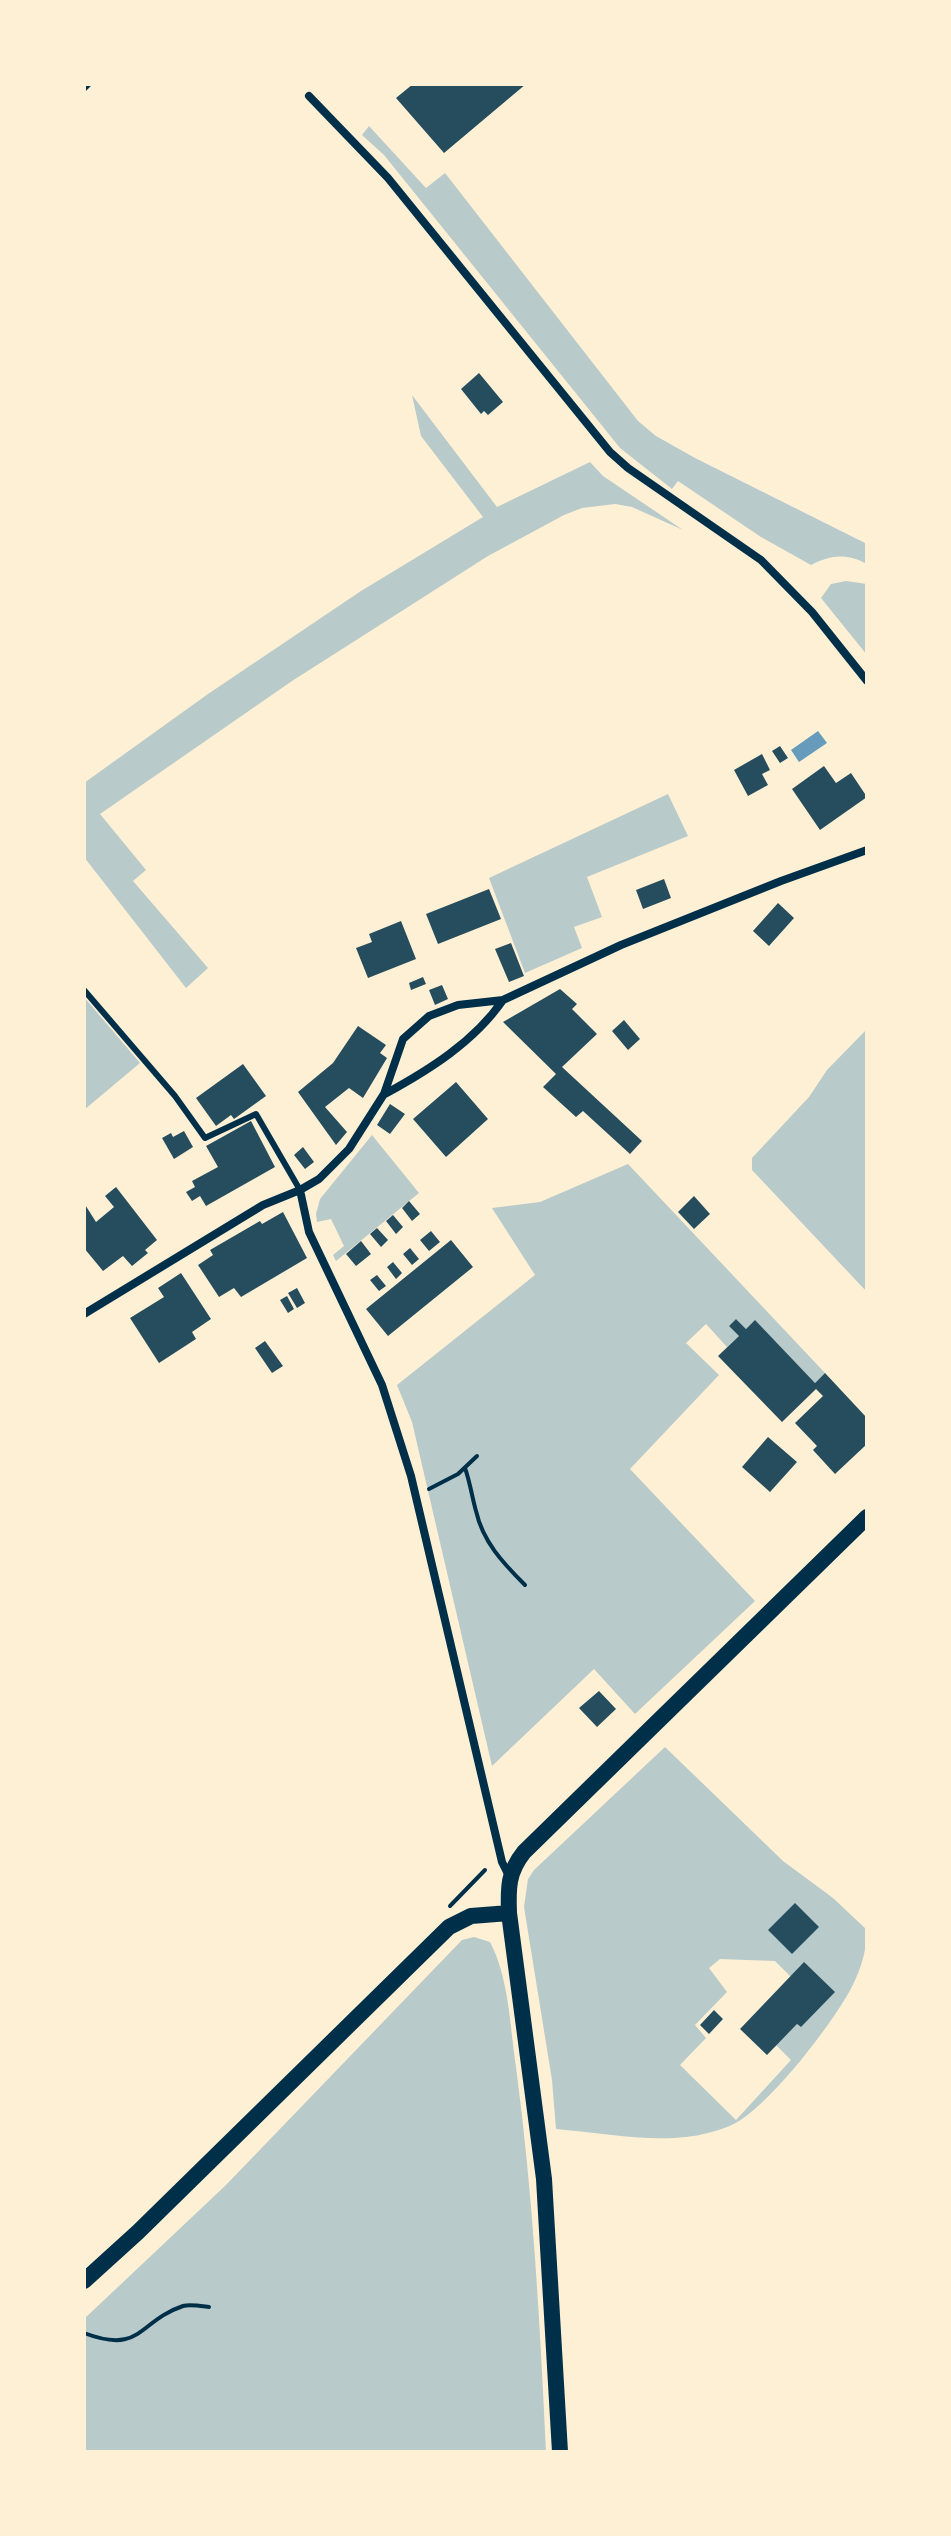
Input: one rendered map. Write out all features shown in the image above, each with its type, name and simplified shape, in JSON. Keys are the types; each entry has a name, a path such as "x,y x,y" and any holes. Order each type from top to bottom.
{"main road":[{"path":"560,2452 544,2179 509,1913 509,1876 524,1852 867,1517"},
{"path":"84,2281 136,2234 449,1927 471,1916 509,1913"}],"street":[{"path":"309,96 397,189 610,452 628,468 761,560 812,612 867,681"},
{"path":"84,1314 263,1205 319,1179 349,1149 384,1094 403,1039 418,1023 458,1005 503,1000 621,945 867,850"},
{"path":"384,1094 436,1063 472,1036 490,1019 503,1000"},
{"path":"300,1190 309,1232 382,1385 416,1495 502,1862 509,1876"}],"lane":[{"path":"84,990 175,1096 205,1138 256,1114 300,1190"}],"path":[{"path":"84,90 90,84"},
{"path":"416,1495 458,1474 477,1456"},
{"path":"465,1468 486,1539 525,1585"},
{"path":"84,2333 104,2341 122,2341 138,2335 185,2306 209,2307"}],"shaded area":[{"path":"369,126 426,188 445,173 638,421 656,436 695,458 867,544 867,564 839,557 811,565 761,537 678,481 672,489 620,448 384,155 362,135"},
{"path":"412,395 497,507 590,462 603,476 683,530 632,507 615,504 582,508 564,515 488,556 292,681 100,814 146,870 133,881 208,968 186,988 84,857 84,783 208,694 361,591 483,517 421,436"},
{"path":"846,581 867,584 867,655 821,598 831,584"},
{"path":"668,794 688,836 587,877 602,917 574,927 582,948 525,973 489,878"},
{"path":"84,997 140,1063 84,1110"},
{"path":"867,1029 867,1292 752,1170 752,1158 809,1097 827,1070"},
{"path":"372,1135 419,1193 336,1261 333,1255 344,1246 331,1219 317,1222 320,1199"},
{"path":"628,1164 825,1373 815,1383 755,1321 746,1329 736,1319 729,1326 739,1336 727,1347 706,1324 686,1343 719,1375 630,1469 755,1601 635,1714 594,1669 492,1766 412,1422 397,1385 535,1275 492,1208 540,1202"},
{"path":"665,1747 783,1861 833,1898 867,1930 864,1955 848,1994 814,2043 770,2095 726,2128 672,2138 556,2129 552,2080 524,1907 528,1879","holes":["720,1959 775,1961 791,1977 801,2027 797,2024 776,2045 791,2060 736,2120 680,2065 706,2038 695,2025 727,1992 709,1968"]},
{"path":"474,1937 490,1942 508,2003 531,2211 546,2452 84,2452 84,2319 226,2185 462,1940"}],"water":[{"path":"818,731 827,743 799,762 791,750"}],"building":[{"path":"413,84 526,84 444,153 396,98"},
{"path":"479,373 503,402 488,415 484,411 481,414 461,389"},
{"path":"780,746 788,758 780,763 772,751"},
{"path":"762,754 770,770 762,774 768,785 748,796 734,770"},
{"path":"824,766 836,783 851,773 867,797 820,830 792,789"},
{"path":"664,879 671,898 643,909 636,890"},
{"path":"489,889 501,919 438,944 426,914"},
{"path":"778,903 794,918 769,946 753,931"},
{"path":"401,921 416,959 368,978 356,948 372,942 369,934"},
{"path":"511,943 524,976 509,982 495,949"},
{"path":"423,977 426,984 411,990 409,983"},
{"path":"442,985 448,999 435,1005 429,990"},
{"path":"560,989 577,1004 572,1009 597,1034 562,1067 642,1141 630,1154 583,1111 576,1117 543,1087 556,1074 503,1022"},
{"path":"624,1020 640,1039 628,1050 612,1031"},
{"path":"358,1026 386,1045 380,1053 387,1058 363,1098 349,1088 325,1107 347,1132 336,1145 298,1092 333,1063"},
{"path":"243,1064 266,1096 234,1119 231,1115 216,1126 196,1098"},
{"path":"456,1082 488,1119 446,1157 413,1119"},
{"path":"390,1104 405,1114 390,1134 377,1125"},
{"path":"251,1121 275,1167 206,1206 200,1196 192,1201 186,1192 195,1187 192,1181 218,1167 206,1146"},
{"path":"184,1131 193,1147 174,1159 162,1138"},
{"path":"303,1147 314,1162 305,1169 294,1155"},
{"path":"116,1187 157,1240 145,1250 148,1253 132,1266 123,1256 103,1271 84,1248 84,1203 96,1222 114,1207 105,1196"},
{"path":"694,1196 710,1214 694,1229 678,1212"},
{"path":"409,1201 420,1214 412,1221 402,1208"},
{"path":"283,1212 307,1258 241,1297 234,1288 219,1297 198,1265 213,1255 210,1250 260,1221 262,1224"},
{"path":"393,1215 403,1227 396,1234 386,1221"},
{"path":"377,1228 388,1240 381,1247 370,1234"},
{"path":"431,1231 440,1242 429,1251 420,1240"},
{"path":"451,1240 473,1267 388,1336 366,1309"},
{"path":"361,1241 371,1254 356,1266 346,1254"},
{"path":"410,1248 419,1259 412,1265 403,1254"},
{"path":"393,1262 402,1273 396,1279 387,1267"},
{"path":"181,1273 211,1319 192,1332 196,1339 159,1363 130,1318 164,1297 158,1288"},
{"path":"377,1275 386,1286 379,1291 370,1280"},
{"path":"297,1288 305,1303 297,1308 288,1293"},
{"path":"287,1296 294,1309 288,1313 280,1300"},
{"path":"736,1319 746,1329 755,1320 815,1383 825,1373 867,1418 867,1444 835,1474 813,1450 817,1446 795,1423 823,1396 816,1389 782,1422 718,1356 739,1336 729,1326"},
{"path":"265,1341 283,1366 272,1373 255,1348"},
{"path":"768,1437 797,1462 770,1492 742,1467"},
{"path":"599,1691 616,1709 597,1727 579,1708"},
{"path":"795,1903 819,1927 792,1954 768,1930"},
{"path":"804,1962 835,1992 801,2027 797,2024 767,2055 740,2029"},
{"path":"714,2010 723,2019 709,2034 700,2025"}]}
